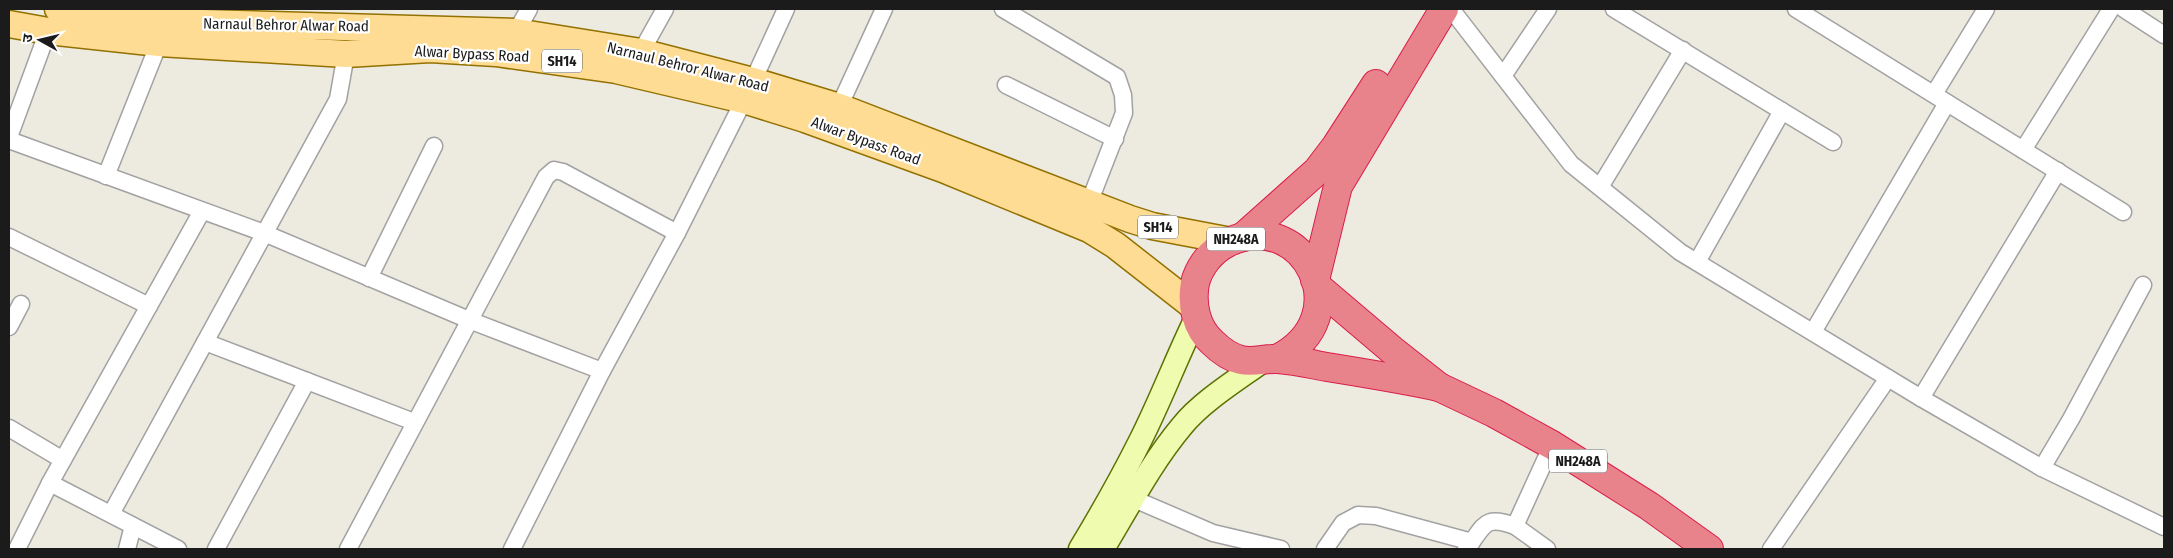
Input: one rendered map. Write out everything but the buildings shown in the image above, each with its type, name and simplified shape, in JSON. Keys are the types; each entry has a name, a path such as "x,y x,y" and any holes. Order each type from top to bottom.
{"highway":[{"name":"NH248A","path":"1422,9 1353,121 1317,171 1237,239 1212,254 1198,272 1195,312 1206,337 1222,352 1242,360 1270,360 1439,387"},
{"name":"NH248A","path":"1317,284 1329,216 1338,186 1444,9"},
{"name":"NH248A","path":"1237,239 1256,235 1282,241 1304,256 1312,267 1317,284 1320,303 1317,318 1302,343 1290,352 1270,360"},
{"name":"NH248A","path":"1317,284 1392,350 1439,387 1494,413 1552,445 1649,506 1709,549"}],"main road":[{"name":"Narnaul Behror Alwar Road","path":"53,20 168,22 270,17 516,32 641,52 748,91 839,107 1089,203"},
{"name":"Alwar Bypass Road","path":"9,24 53,20 159,43 346,54 430,49 496,53 748,91 1089,229 1116,245 1195,312"},
{"name":"SH14","path":"1089,203 1152,226 1237,239"}],"street":[{"path":"516,32 529,9"},
{"path":"641,52 665,9"},
{"path":"512,549 602,371 677,233 748,91 786,9"},
{"path":"839,107 884,9"},
{"path":"1003,9 1118,77 1124,113 1089,203"},
{"path":"1451,9 1571,164 1680,252 1921,398 2042,468 2164,527"},
{"path":"1502,76 1548,9"},
{"path":"1614,9 1833,142"},
{"path":"1796,9 2123,212"},
{"path":"1813,332 1941,99 1986,9"},
{"path":"2022,150 2111,9"},
{"path":"2124,9 2164,35"},
{"path":"53,20 9,138 264,234 469,320 602,371"},
{"path":"106,176 159,43"},
{"path":"1600,187 1683,50"},
{"path":"111,514 338,99 346,54"},
{"path":"1006,85 1114,139"},
{"path":"1696,262 1782,111"},
{"path":"369,278 434,146"},
{"path":"348,549 546,177 554,170 564,172 677,233"},
{"path":"1921,398 2058,171"},
{"path":"17,549 50,483 202,211"},
{"path":"9,238 149,306"},
{"path":"2042,468 2071,419 2143,285"},
{"path":"9,327 21,304"},
{"path":"1080,549 1113,494 1140,442 1195,312"},
{"path":"205,342 414,422"},
{"path":"1103,549 1160,455 1183,424 1209,402 1270,360"},
{"path":"1770,549 1888,378"},
{"path":"216,549 307,381"},
{"path":"9,428 63,460"},
{"path":"1515,526 1552,445"},
{"path":"50,483 178,549"},
{"path":"1134,499 1213,533 1281,549"},
{"path":"1325,549 1343,523 1358,515 1376,516 1469,546 1486,523 1499,520 1515,526 1547,549"},
{"path":"127,549 133,526"}]}
